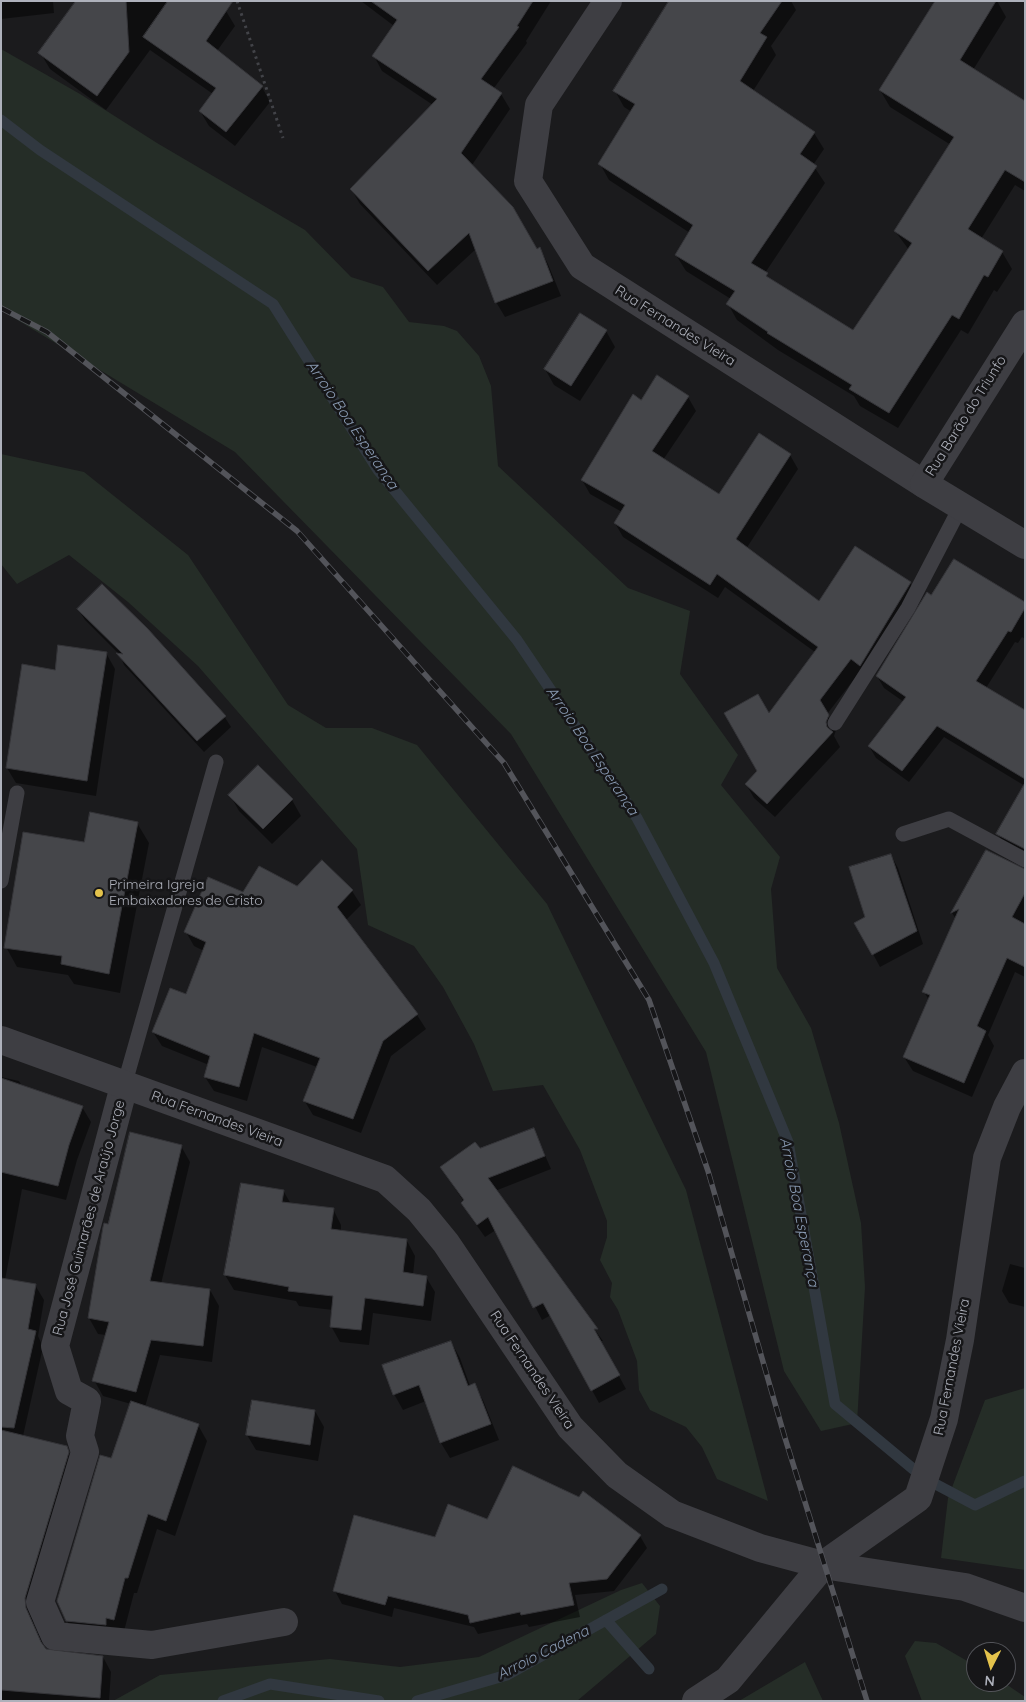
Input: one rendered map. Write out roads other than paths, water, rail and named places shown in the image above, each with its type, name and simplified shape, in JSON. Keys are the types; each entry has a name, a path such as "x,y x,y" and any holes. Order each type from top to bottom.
{"street":[{"name":"Rua Fernandes Vieira","path":"608,1 539,104 528,181 582,266 924,484 1025,545"},
{"name":"Rua Barão do Triunfo","path":"924,484 1025,324"},
{"name":"Rua Fernandes Vieira","path":"1,1040 385,1179 419,1210 446,1244 570,1427 617,1475 672,1514 760,1548 823,1565 918,1498 944,1419 960,1340 987,1158 1007,1107 1025,1073"},
{"name":"Rua José Guimarães de Araújo Jorge","path":"124,1086 55,1346 69,1391 87,1400 80,1436 85,1452 40,1602 55,1636 152,1645 284,1622"},
{"path":"696,1701 728,1680 823,1565 965,1587 1025,1608"}],"lane":[{"path":"835,723 908,608 961,506"},
{"path":"124,1086 216,762"},
{"path":"1,881 17,793"},
{"path":"903,834 949,819 1025,860"}],"waterway":[{"name":"Arroio Boa Esperança","path":"1,120 40,150 273,304 378,470 517,640 637,818 714,963 788,1142 835,1404 924,1478 975,1505 1025,1481"},
{"name":"Arroio Cadena","path":"417,1701 507,1675 662,1589"},
{"path":"606,1620 649,1669"},
{"name":"Arroio Cadena","path":"223,1701 270,1684 379,1701"}],"railway":[{"path":"1,308 47,332 297,531 504,763 649,1000 708,1171 785,1438 867,1701"}],"place":[{"name":"Primeira Igreja Embaixadores de Cristo","path":"99,893"}]}
